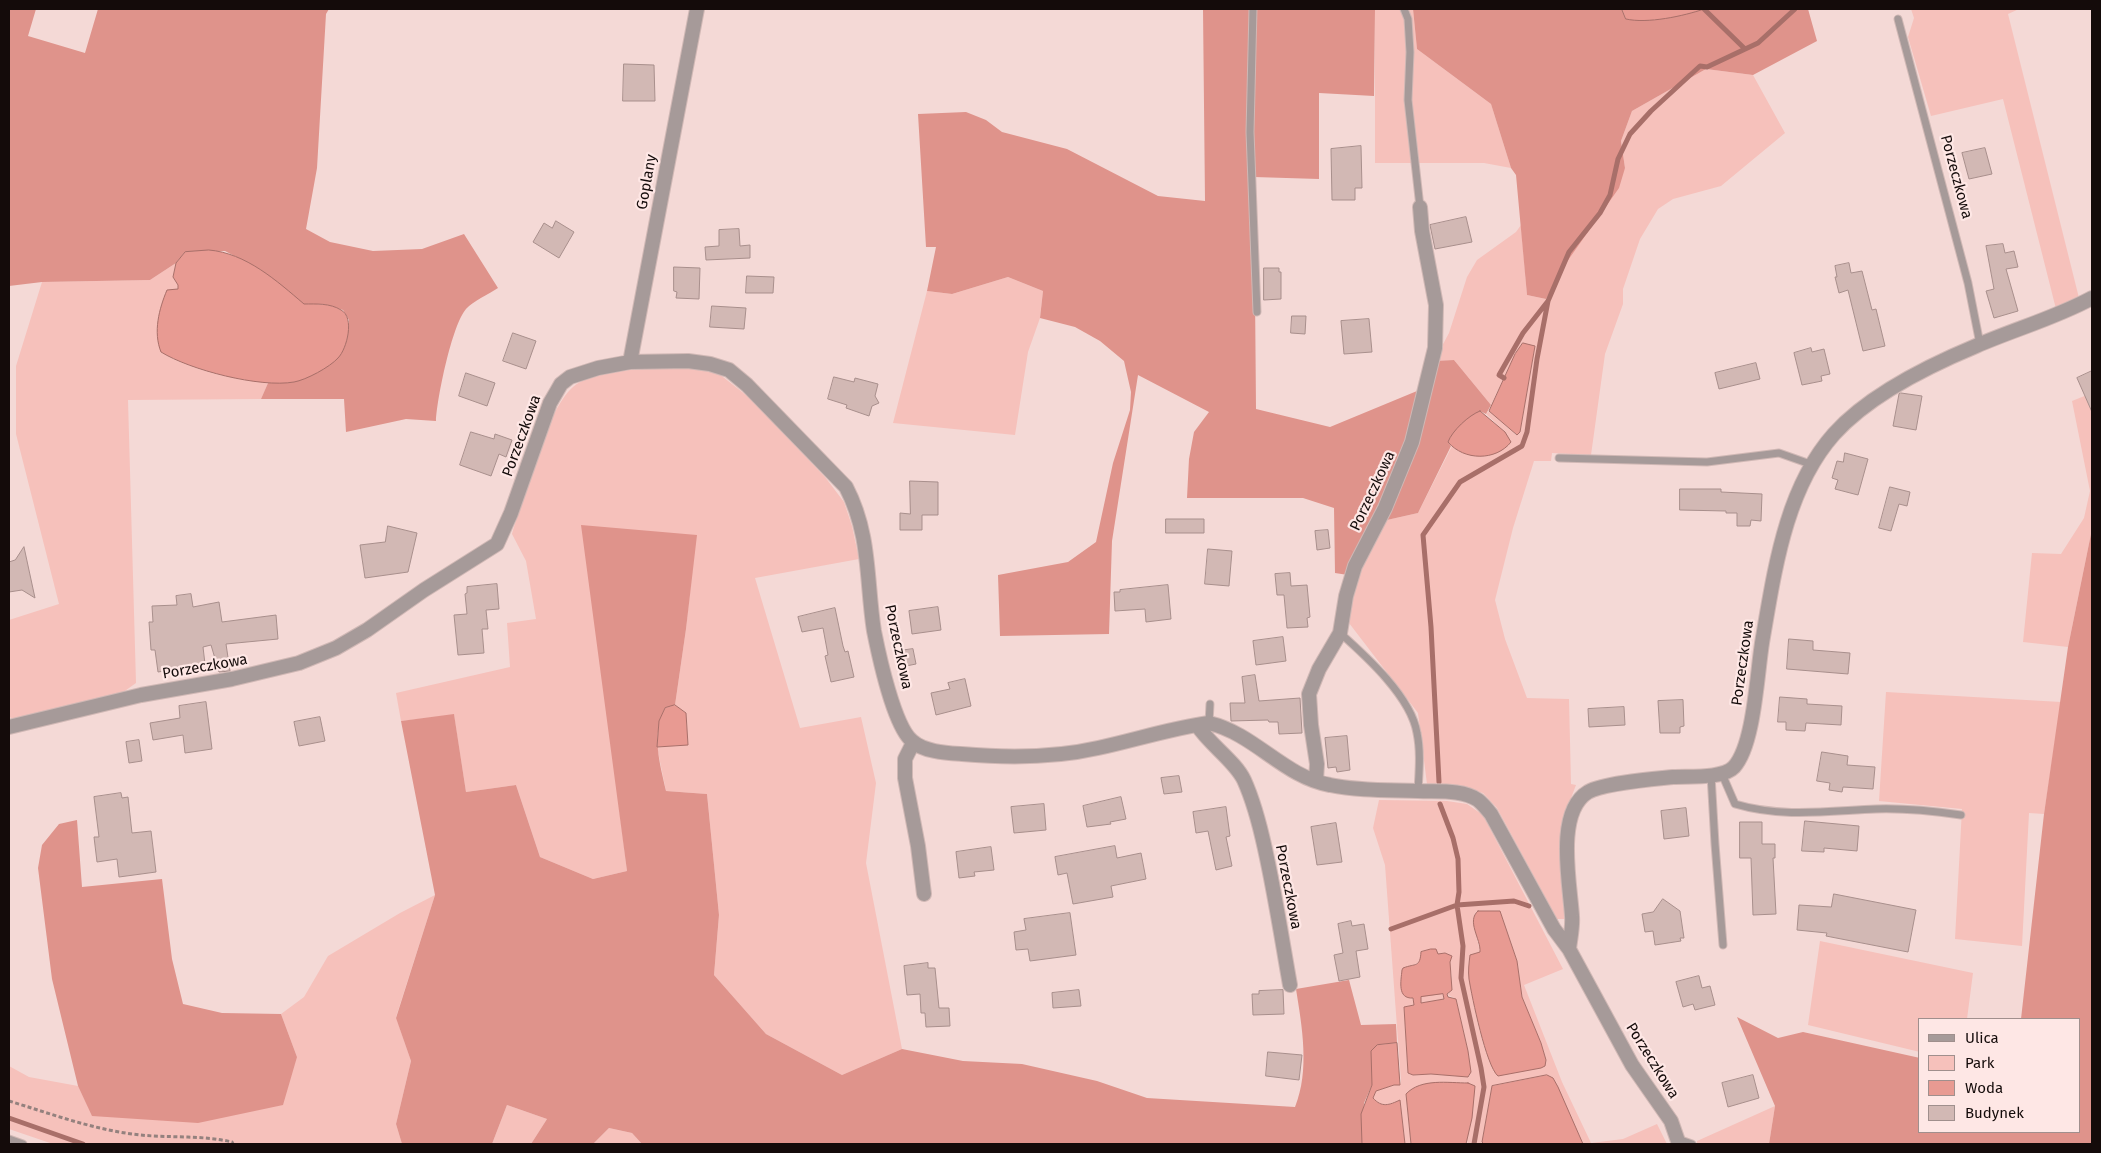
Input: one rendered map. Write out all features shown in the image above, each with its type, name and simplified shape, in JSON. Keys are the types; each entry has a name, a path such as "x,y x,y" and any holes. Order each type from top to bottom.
{"street":[{"name":"Goplany","path":"630,362 697,9"},
{"name":"Porzeczkowa","path":"1316,781 1317,764 1310,725 1309,694 1319,669 1340,633 1346,596 1355,566 1385,508 1412,442 1435,348 1436,306 1422,231 1420,206"},
{"name":"Porzeczkowa","path":"1716,774 1733,768 1742,754 1747,738 1768,604 1778,554 1787,522 1813,465 1834,434 1859,412 1895,386 1924,370 1980,344 2021,330 2092,298"},
{"name":"Porzeczkowa","path":"9,727 142,695 268,672 299,663 336,648 367,630 424,590 498,544 550,403 561,384 570,377 598,368 630,362 688,361 710,364 729,370 758,396 846,488 856,506 863,533 874,631 888,686 902,731 913,743"},
{"name":"Porzeczkowa","path":"1290,985 1270,869 1257,816 1243,778 1235,766 1206,739 1203,724 1221,726 1237,734 1305,778 1330,786 1461,793 1477,800 1491,814 1554,929 1569,949 1632,1065 1657,1099 1670,1121 1678,1141"},
{"path":"924,894 918,846 905,778 905,759 913,743 937,752 974,755 1050,756 1097,748 1203,724"},
{"path":"1569,949 1572,918 1566,862 1572,816 1579,800 1590,791 1607,786 1673,777 1716,774"}],"lane":[{"path":"1253,9 1250,132 1257,312"},
{"path":"1404,9 1408,19 1410,52 1408,100 1420,206"},
{"name":"Porzeczkowa","path":"1898,19 1968,282 1980,344"},
{"path":"1560,458 1707,462 1779,453 1813,465"},
{"path":"1340,633 1355,646 1393,687 1409,709 1417,731 1419,746 1418,791"},
{"path":"1203,724 1210,704"},
{"path":"1716,774 1735,804 1750,809 1791,814 1891,809 1961,815"},
{"path":"1716,774 1714,844 1723,945"},
{"path":"9,1139 23,1144"},
{"name":"Porzeczkowa","path":"1678,1141 1692,1144"}],"path":[{"path":"9,1101 90,1126 139,1135 219,1139 232,1142 233,1144"}],"green space":[{"path":"1375,9 1413,9 1417,49 1491,104 1511,168 1484,163 1375,163"},
{"path":"1911,9 2019,9 2008,14 2079,298 2056,309 2003,99 1931,116 1908,37 1914,18"},
{"path":"1706,69 1753,75 1785,133 1721,186 1673,199 1658,209 1640,239 1623,289 1623,304 1605,354 1591,455 1552,453 1551,461 1534,461 1513,528 1495,600 1505,639 1527,698 1569,699 1571,784 1576,785 1565,814 1565,919 1557,919 1497,808 1483,793 1455,785 1427,784 1418,713 1349,623 1351,596 1378,522 1418,513 1452,446 1460,452 1505,432 1486,414 1489,411 1516,435 1520,432 1535,346 1515,354 1491,405 1454,360 1434,361 1449,333 1467,277 1477,260 1516,232 1521,225 1527,295 1546,299 1625,168 1621,141 1632,111"},
{"path":"176,263 173,277 178,285 178,289 161,352 199,369 268,383 261,399 128,400 136,683 122,693 14,719 9,717 9,620 59,604 16,434 16,366 42,282 150,280"},
{"path":"1008,277 1043,291 1040,318 1028,352 1015,435 893,423 927,291 952,294"},
{"path":"654,368 691,368 718,373 751,399 825,477 844,502 852,526 859,559 755,578 800,728 861,717 876,783 866,863 902,1049 842,1075 766,1034 714,975 719,915 707,794 666,791 657,747 688,745 686,713 675,705 686,629 696,535 618,798 627,871 593,879 540,857 516,785 466,792 454,715 401,721 396,693 510,667 507,623 536,619 526,561 512,534 536,456 553,415 563,399 580,382 600,374"},
{"path":"2092,393 2092,529 2068,647 2023,642 2032,553 2061,554 2084,518 2090,491 2072,401"},
{"path":"1886,692 2061,702 2044,814 2029,813 2022,946 1955,939 1962,809 1879,801"},
{"path":"1379,800 1447,801 1467,804 1483,815 1563,969 1524,985 1562,1082 1591,1143 1623,1139 1657,1124 1667,1144 1583,1144 1568,1112 1547,1075 1492,1086 1482,1142 1484,1144 1466,1144 1468,1142 1406,1094 1411,1144 1405,1144 1400,1100 1383,1104 1373,1098 1376,1091 1400,1085 1401,1081 1385,865 1373,828","holes":["1500,911 1517,961 1522,997 1546,1060 1494,1072 1484,1047 1476,1015 1471,982 1470,956 1480,952 1473,920 1475,913","1445,953 1452,956 1450,962 1452,981 1448,995 1456,999 1468,1051 1470,1076 1413,1075 1408,1073 1404,1007 1414,1005 1412,996 1403,979 1402,970 1438,954"]},
{"path":"435,895 396,1017 411,1061 396,1124 402,1144 53,1144 9,1129 9,1066 29,1077 78,1086 93,1116 297,1057 281,1014 304,997 328,956 400,913"},
{"path":"1820,941 1973,973 1967,1018 1918,1018 1918,1052 1808,1025"},
{"path":"1443,994 1444,999 1421,1003 1420,997"},
{"path":"507,1105 547,1119 531,1144 492,1144"},
{"path":"1775,1106 1769,1144 1697,1144 1697,1141"},
{"path":"609,1128 632,1133 642,1144 593,1144"}],"shaded area":[{"path":"9,9 36,9 28,36 85,53 98,9 329,9 326,14 317,168 306,229 330,242 373,251 422,249 464,234 498,288 469,306 461,317 446,362 436,421 406,419 346,432 344,399 261,399 268,383 294,382 347,339 349,320 343,310 323,304 304,305 259,269 225,251 185,252 176,263 150,280 42,282 9,286"},
{"path":"1203,9 1375,9 1374,96 1319,93 1319,179 1254,177 1256,409 1330,427 1417,391 1434,361 1454,360 1491,405 1486,414 1480,411 1448,442 1451,446 1418,513 1378,522 1348,575 1335,573 1334,508 1303,498 1187,498 1189,459 1194,432 1209,412 1138,375 1112,541 1109,634 1000,636 998,575 1068,562 1096,542 1113,463 1130,410 1131,392 1124,361 1100,341 1075,327 1040,318 1043,291 1008,277 952,294 927,291 936,247 926,247 918,114 966,112 986,120 1002,132 1067,149 1158,196 1205,201"},
{"path":"1413,9 1622,9 1626,19 1652,20 1704,9 1808,9 1817,41 1753,75 1706,69 1632,111 1621,141 1625,168 1619,188 1566,263 1546,299 1527,295 1516,175 1511,168 1491,104 1417,49"},
{"path":"581,525 697,535 675,705 665,708 661,718 658,729 659,760 666,791 707,794 719,915 714,975 766,1034 842,1075 902,1049 963,1061 1022,1064 1097,1081 1147,1098 1295,1107 1300,1093 1303,1063 1302,1033 1296,989 1349,980 1361,1025 1396,1024 1397,1043 1377,1045 1372,1085 1364,1103 1362,1144 642,1144 632,1133 609,1128 593,1144 531,1144 547,1119 507,1105 492,1144 402,1144 396,1124 411,1061 396,1018 435,895 401,721 454,714 466,792 516,785 540,857 593,879 627,871"},
{"path":"2092,529 2092,1144 1769,1144 1775,1106 1737,1017 1778,1038 1803,1032 1918,1058 1918,1133 2081,1133 2081,1018 2021,1018 2044,814 2068,647"},
{"path":"77,820 82,887 162,879 172,959 183,1004 222,1013 281,1014 297,1057 283,1105 198,1123 92,1116 78,1086 52,979 38,868 42,845 59,824"}],"water":[{"path":"1622,9 1704,9 1676,17 1644,21 1626,19"},
{"path":"209,250 236,256 248,262 272,278 304,304 328,305 341,310 348,319 349,326 347,341 338,358 324,369 305,379 280,383 245,380 226,376 189,365 161,352 157,337 158,321 167,290 178,289 178,285 173,277 176,263 185,252"},
{"path":"1523,343 1535,346 1520,432 1517,435 1489,411 1515,354"},
{"path":"1480,411 1505,432 1511,442 1497,453 1489,455 1480,456 1462,453 1448,442 1461,424"},
{"path":"675,705 686,713 688,745 657,747 659,721 665,708"},
{"path":"1478,911 1500,911 1517,961 1522,997 1546,1060 1545,1066 1541,1068 1498,1076 1493,1070 1484,1046 1476,1015 1469,976 1470,955 1480,952 1473,920"},
{"path":"1436,949 1438,954 1445,953 1452,956 1450,962 1452,990 1447,994 1448,997 1456,999 1468,1051 1471,1072 1468,1077 1431,1074 1413,1075 1408,1073 1404,1007 1414,1005 1413,998 1404,996 1402,992 1402,970 1418,963 1421,952","holes":["1443,994 1444,999 1421,1003 1421,997"]},
{"path":"1397,1043 1400,1085 1376,1091 1373,1098 1379,1103 1386,1105 1400,1100 1405,1144 1362,1144 1361,1114 1372,1085 1371,1051 1377,1045"},
{"path":"1547,1075 1553,1078 1558,1087 1583,1144 1484,1144 1482,1142 1492,1086"},
{"path":"1427,1083 1468,1083 1475,1086 1472,1118 1466,1144 1411,1144 1406,1094 1412,1089"}],"building":[{"path":"624,64 654,65 655,101 623,101"},
{"path":"1361,146 1362,188 1355,188 1355,200 1332,200 1331,149"},
{"path":"1985,148 1992,174 1969,179 1962,153"},
{"path":"1466,217 1472,242 1435,249 1430,225"},
{"path":"556,221 574,232 559,258 533,242 544,223 552,228"},
{"path":"739,229 740,246 750,245 750,258 706,260 705,247 719,246 719,230"},
{"path":"2003,244 2005,253 2014,251 2018,267 2006,269 2018,311 1994,318 1986,291 1994,289 1986,246"},
{"path":"1849,263 1851,273 1862,271 1872,310 1876,309 1885,346 1863,351 1848,290 1839,293 1835,277 1837,277 1835,266"},
{"path":"674,267 700,268 699,299 676,298 677,292 674,291"},
{"path":"1264,268 1279,268 1279,272 1281,272 1281,299 1264,300"},
{"path":"747,276 774,277 773,293 746,293"},
{"path":"712,306 746,308 744,329 710,327"},
{"path":"1292,316 1306,316 1305,334 1291,333"},
{"path":"1369,319 1372,352 1344,354 1341,321"},
{"path":"513,333 536,341 526,369 503,361"},
{"path":"1811,348 1812,352 1824,349 1830,374 1821,376 1822,381 1802,385 1794,353"},
{"path":"1756,363 1760,379 1719,389 1715,373"},
{"path":"2092,371 2092,412 2077,378"},
{"path":"466,373 495,383 487,406 459,396"},
{"path":"834,377 854,382 855,378 878,384 875,396 879,403 872,406 869,416 846,408 847,405 828,399"},
{"path":"1899,394 1922,396 1916,430 1893,426"},
{"path":"471,432 494,439 495,434 512,440 506,457 499,454 491,476 460,465"},
{"path":"1845,453 1868,459 1858,495 1835,489 1838,480 1832,478 1837,461 1843,462"},
{"path":"910,481 938,482 938,515 922,515 922,530 900,530 900,513 910,514"},
{"path":"1890,487 1910,492 1907,506 1899,504 1891,531 1879,528"},
{"path":"1680,489 1721,489 1721,492 1762,494 1761,521 1751,520 1750,526 1737,526 1737,513 1680,510"},
{"path":"1166,519 1204,519 1204,533 1166,533"},
{"path":"388,526 417,533 408,572 365,578 360,545 385,542"},
{"path":"1328,530 1330,548 1317,550 1315,531"},
{"path":"24,547 35,598 22,590 9,592 9,562 15,560"},
{"path":"1208,549 1232,551 1229,586 1205,584"},
{"path":"1290,573 1291,586 1307,585 1310,617 1307,618 1308,627 1287,628 1284,595 1277,595 1275,574"},
{"path":"497,584 499,609 486,610 488,629 482,629 484,653 458,655 454,615 467,614 465,594 467,593 467,587"},
{"path":"1168,585 1171,619 1146,622 1145,609 1115,611 1114,592"},
{"path":"191,594 193,607 219,602 222,622 276,615 278,639 226,644 230,671 219,672 211,645 203,647 205,664 158,672 155,650 151,650 149,622 153,622 152,606 177,605 176,596"},
{"path":"938,607 941,630 912,634 909,611"},
{"path":"835,608 843,646 845,652 848,651 854,677 831,682 825,656 828,655 823,628 802,632 798,617"},
{"path":"1283,637 1286,661 1256,665 1253,641"},
{"path":"1789,639 1813,641 1813,650 1850,653 1848,674 1787,669"},
{"path":"913,649 916,664 901,667 899,651"},
{"path":"1255,675 1259,701 1300,698 1302,733 1279,734 1278,722 1269,722 1268,720 1231,721 1230,703 1245,703 1242,677"},
{"path":"965,679 971,706 936,715 931,693 950,689 948,683"},
{"path":"1780,697 1807,699 1807,704 1842,706 1841,725 1806,723 1805,731 1786,730 1786,722 1778,722"},
{"path":"1683,700 1684,726 1680,727 1680,733 1660,733 1658,701"},
{"path":"206,702 212,749 185,753 183,735 153,740 150,723 180,718 179,706"},
{"path":"1624,707 1625,725 1589,727 1588,709"},
{"path":"320,717 325,741 299,746 294,722"},
{"path":"1347,736 1350,770 1337,772 1336,767 1328,768 1325,738"},
{"path":"139,740 142,761 129,763 126,742"},
{"path":"1822,752 1848,756 1847,765 1875,767 1873,789 1843,787 1842,792 1829,790 1830,783 1817,781"},
{"path":"1179,776 1182,792 1164,794 1161,778"},
{"path":"121,793 122,798 128,797 132,833 151,831 156,872 119,877 117,859 97,862 94,837 99,837 94,797"},
{"path":"1121,797 1126,819 1110,822 1111,824 1087,827 1083,806"},
{"path":"1044,804 1046,830 1014,833 1011,807"},
{"path":"1226,807 1230,836 1226,837 1232,866 1216,870 1208,831 1196,833 1193,812"},
{"path":"1686,808 1689,836 1664,839 1661,811"},
{"path":"1805,821 1859,826 1857,851 1824,848 1824,852 1802,851"},
{"path":"1740,822 1762,822 1762,844 1775,844 1775,858 1773,858 1776,914 1753,915 1751,858 1740,858"},
{"path":"1336,823 1342,862 1317,865 1311,827"},
{"path":"1115,846 1117,858 1141,853 1146,879 1111,886 1113,897 1073,904 1067,873 1058,875 1055,857"},
{"path":"991,847 994,870 974,872 975,876 959,878 956,852"},
{"path":"1834,894 1916,910 1908,952 1826,936 1827,933 1797,930 1799,905 1831,907"},
{"path":"1663,899 1680,911 1684,938 1680,938 1681,941 1655,945 1653,931 1645,932 1642,914 1653,912"},
{"path":"1070,913 1076,955 1030,961 1028,949 1016,950 1014,932 1026,930 1024,919"},
{"path":"1351,921 1352,926 1364,924 1368,949 1356,951 1360,977 1339,981 1334,955 1343,953 1338,924"},
{"path":"928,963 928,968 935,968 939,1008 949,1008 950,1026 926,1027 925,1013 921,1013 920,994 907,995 904,966"},
{"path":"1699,976 1702,988 1710,986 1715,1005 1695,1010 1693,1004 1683,1007 1676,982"},
{"path":"1079,990 1081,1006 1053,1008 1052,993"},
{"path":"1283,990 1284,1014 1253,1015 1252,994 1259,994 1259,991"},
{"path":"1268,1052 1302,1055 1299,1080 1266,1076"},
{"path":"1753,1075 1759,1098 1728,1107 1722,1083"}],"waterway":[{"path":"1704,9 1745,49"},
{"path":"1504,378 1499,375 1523,333 1548,301 1569,252 1600,213 1610,195 1618,159 1630,134 1651,111 1700,66 1707,67 1758,43 1795,9"},
{"path":"1439,782 1431,627 1423,535 1460,482 1522,446 1527,432 1537,359 1548,301"},
{"path":"1440,804 1453,838 1458,859 1459,892 1457,905 1463,946 1461,978 1484,1087 1474,1144"},
{"path":"1391,929 1457,905 1514,901 1529,906"},
{"path":"9,1118 83,1144"}]}
